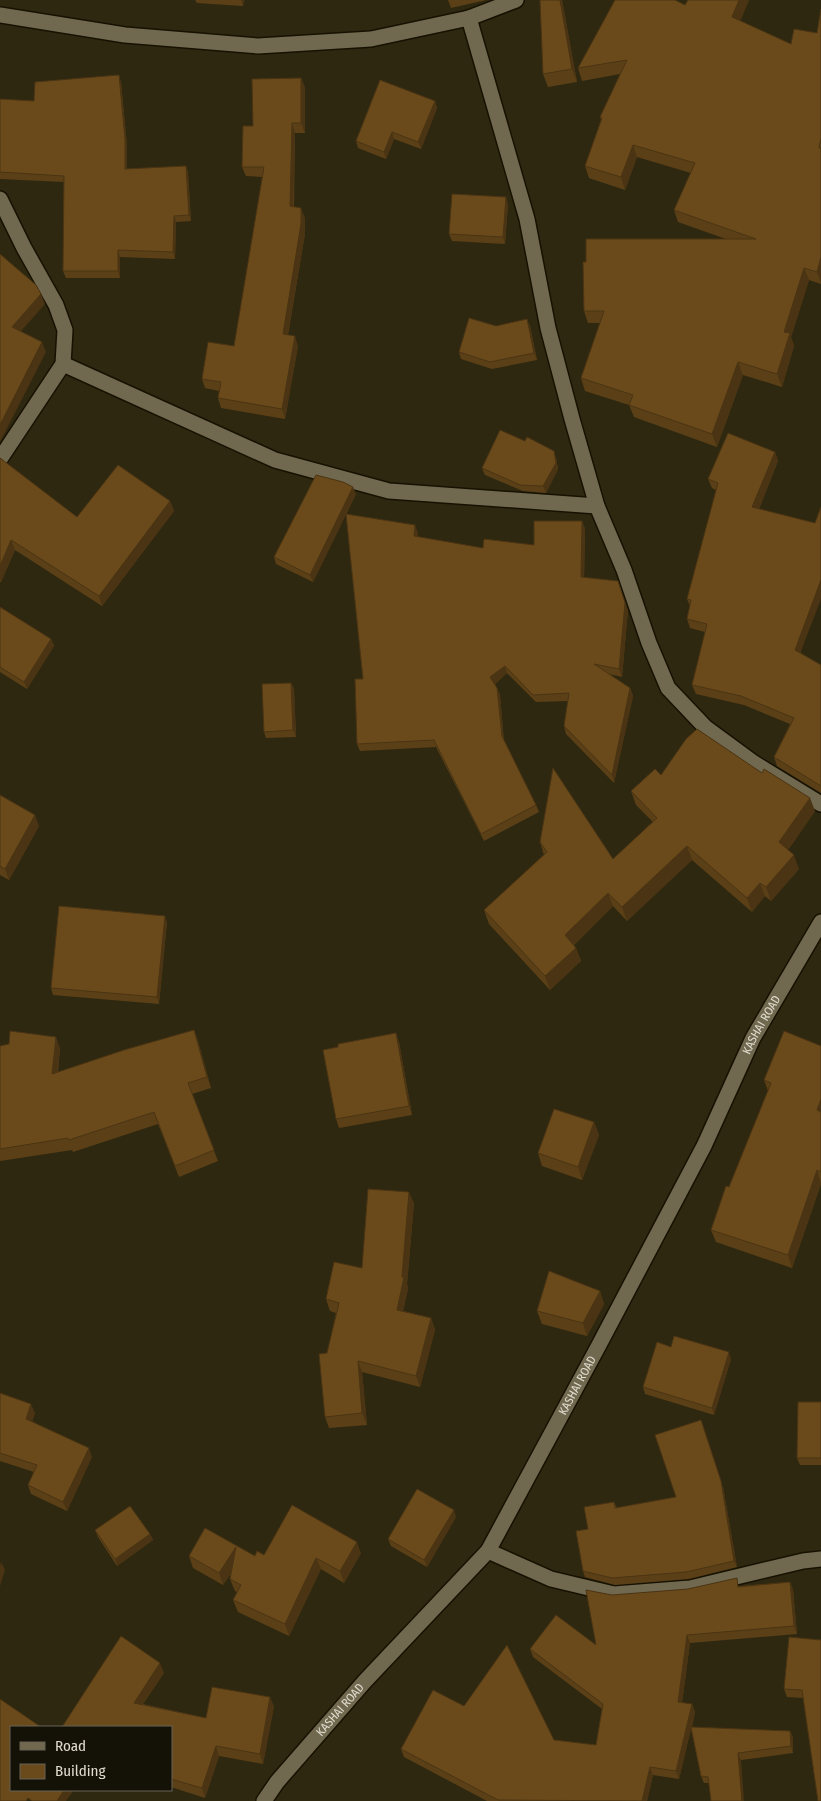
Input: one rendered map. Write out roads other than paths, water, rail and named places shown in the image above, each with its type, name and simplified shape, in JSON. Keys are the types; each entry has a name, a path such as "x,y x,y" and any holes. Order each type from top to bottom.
{"street":[{"path":"1,18 124,35 258,46 371,39 469,18 516,0"},
{"path":"469,18 527,219 548,328 597,506 624,570 649,643 668,688 705,727 754,763 821,804"},
{"path":"0,199 24,248 56,305 65,330 63,364 0,459"},
{"path":"63,364 275,460 389,491 597,506"},
{"name":"KASHAI ROAD","path":"264,1801 277,1782 365,1681 488,1551 704,1146 753,1038 821,922"},
{"path":"488,1551 551,1580 614,1594 690,1588 803,1561 821,1559"}]}
